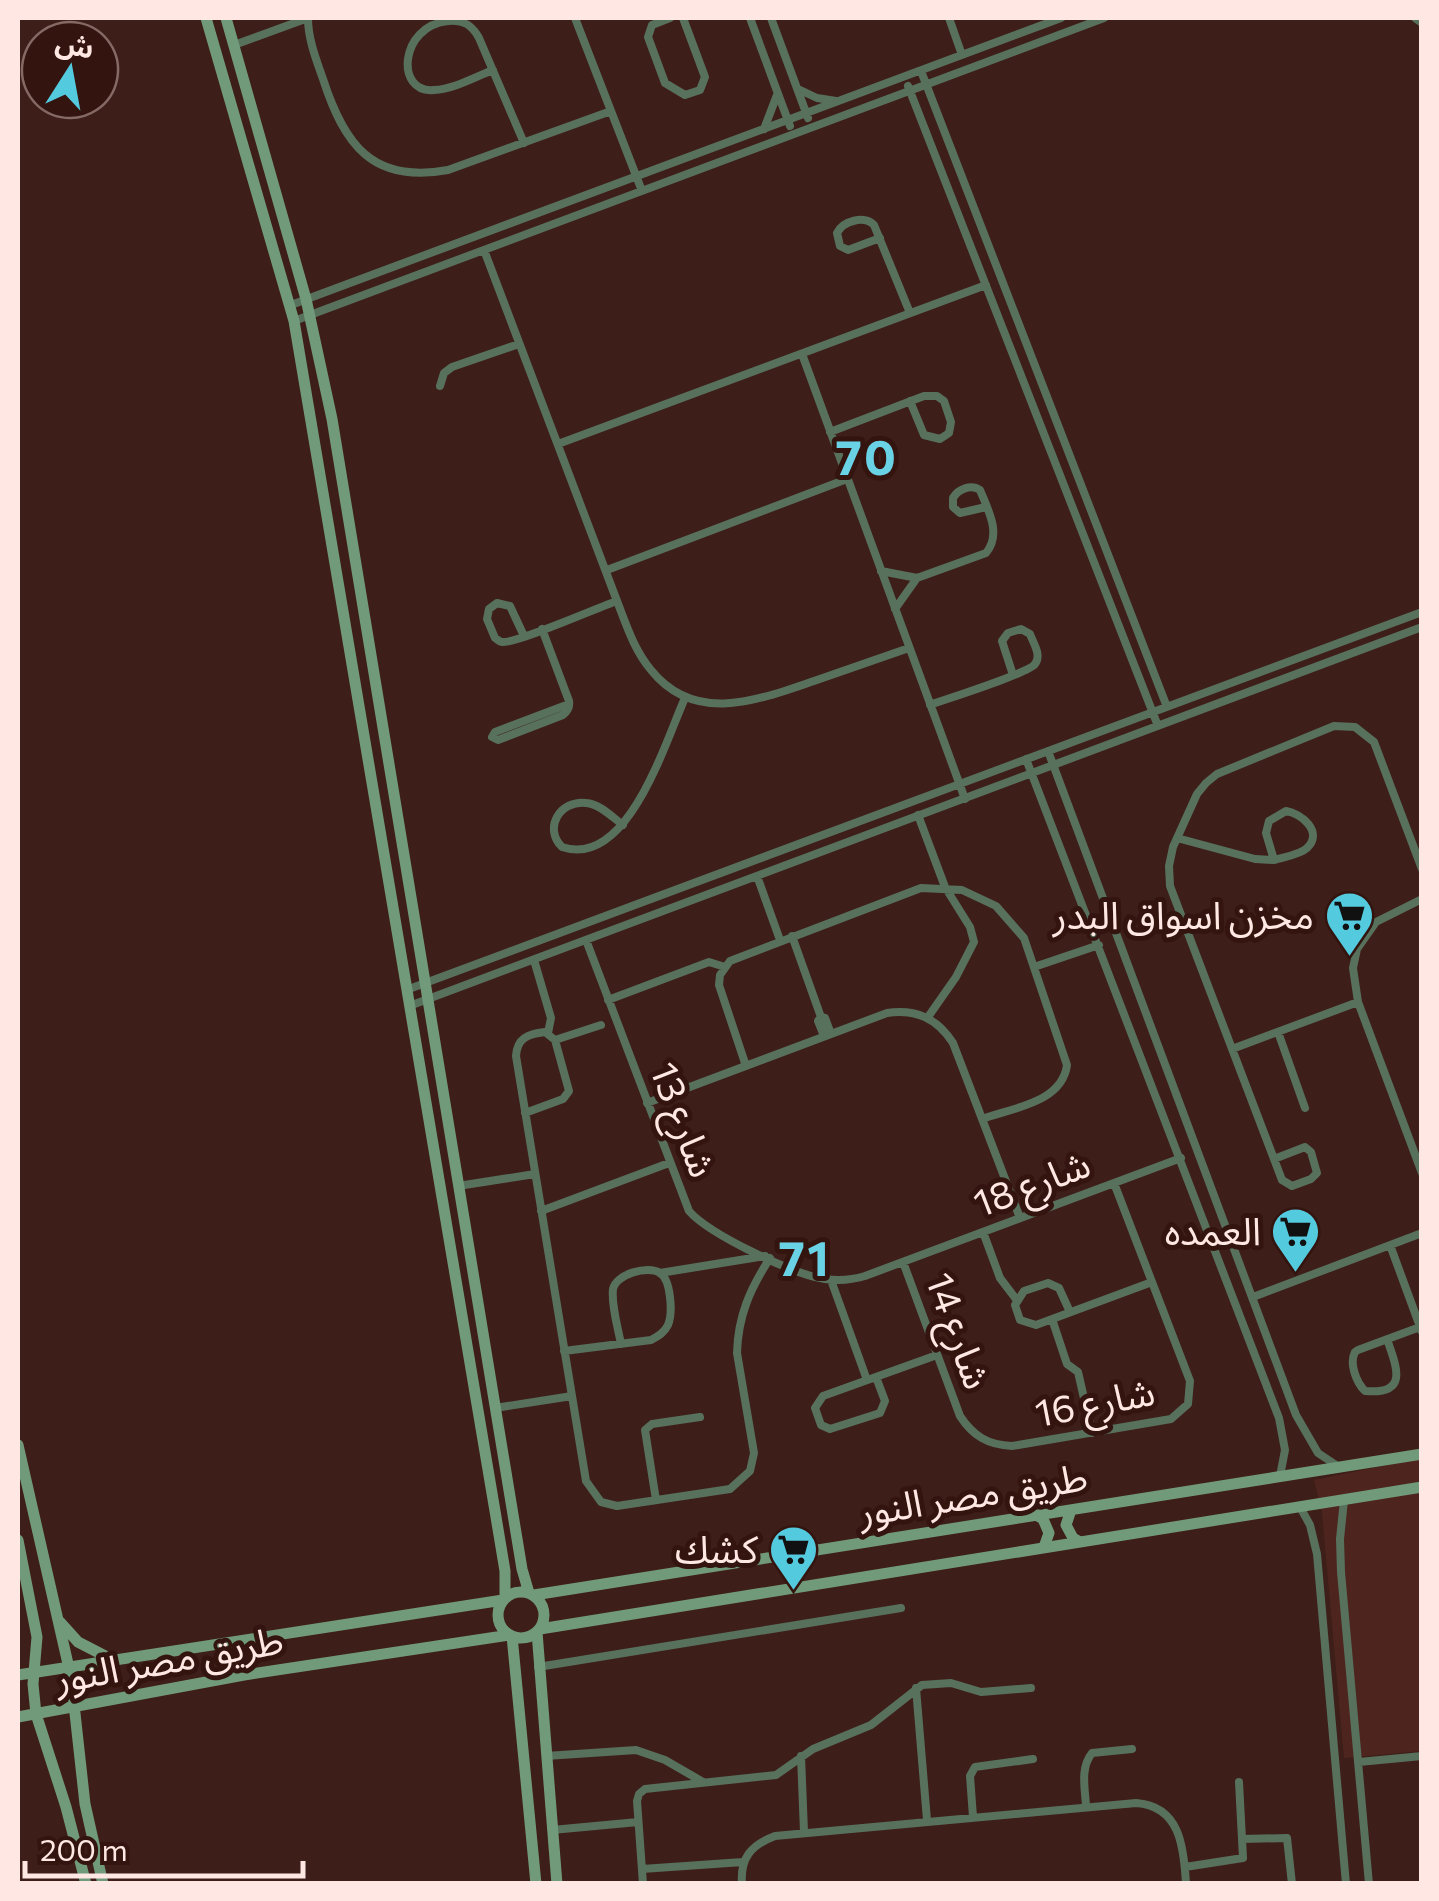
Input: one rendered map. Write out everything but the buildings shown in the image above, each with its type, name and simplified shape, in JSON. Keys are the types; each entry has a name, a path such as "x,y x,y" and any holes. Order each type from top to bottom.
{"street":[{"path":"206,18 294,321 505,1570 499,1622 511,1636 515,1657 536,1884"},
{"path":"226,18 310,314 332,420 522,1569 531,1594 544,1611 538,1631 538,1660 557,1884"},
{"path":"234,45 308,18 310,40 336,117 353,143 380,164 414,173 448,170 612,111"},
{"path":"575,18 642,191"},
{"path":"670,18 652,25 648,37 665,83 685,95 700,90 705,77 683,18"},
{"path":"750,18 793,134"},
{"path":"771,18 812,126"},
{"path":"949,18 962,55"},
{"path":"290,305 1061,18"},
{"path":"294,321 1104,18"},
{"path":"1415,18 1422,23"},
{"path":"493,70 439,90 422,89 414,84 408,70 413,40 427,26 454,20 465,22 480,38 524,143"},
{"path":"921,71 1172,721"},
{"path":"904,78 1158,726"},
{"path":"798,89 840,102"},
{"path":"763,130 773,112 777,90"},
{"path":"957,212 973,206"},
{"path":"880,238 845,249 837,236 840,227 869,220 880,238 910,312"},
{"path":"853,222 861,245"},
{"path":"484,250 634,642 649,668 671,690 685,698 714,704 744,704 909,648"},
{"path":"558,444 986,285"},
{"path":"1010,348 1026,342"},
{"path":"440,386 442,377 452,367 519,344"},
{"path":"802,354 964,799"},
{"path":"830,432 910,401 928,395 940,398 951,422 949,432 940,439 924,435 910,401"},
{"path":"606,570 847,479"},
{"path":"881,571 917,578 986,553 994,534 986,508 980,490 974,487 953,498 960,513 986,508"},
{"path":"896,609 917,578"},
{"path":"524,636 510,606 497,603 489,609 488,618 498,641 504,642 524,636 617,601"},
{"path":"409,989 1422,612"},
{"path":"412,1004 1422,627"},
{"path":"542,629 570,704 564,716 493,739 495,732 570,704"},
{"path":"930,705 1030,669 1037,660 1030,634 1021,629 1008,633 1002,641 1013,675"},
{"path":"623,824 593,804 578,803 559,813 553,835 562,847 578,850 602,842 623,824 637,805 685,698"},
{"path":"1274,1159 1305,1148 1311,1152 1317,1172 1312,1179 1289,1186 1282,1180 1232,1049 1170,886 1170,856 1198,794 1217,774 1334,726 1348,725 1362,730 1374,742 1422,869"},
{"path":"1048,751 1300,1423 1318,1453 1340,1467"},
{"path":"1026,759 1283,1429 1285,1450 1280,1476"},
{"path":"1177,838 1255,859 1274,860 1304,850 1310,844 1308,822 1299,813 1286,811 1270,821 1266,834 1274,860"},
{"path":"918,815 945,887 970,927 974,942 928,1018"},
{"path":"757,876 780,940"},
{"path":"746,1066 721,994 720,976 736,956 921,888 945,887 982,897 1007,915 1024,938 1066,1057 1066,1074 1050,1094 982,1119"},
{"path":"1422,899 1390,912 1365,934 1353,968 1358,1002 1422,1173"},
{"path":"792,936 828,1035"},
{"name":"شارع 13","path":"586,940 684,1203 695,1218 812,1276 831,1280 865,1276 903,1262"},
{"path":"1034,967 1099,945"},
{"path":"525,1113 562,1098 569,1091 534,960"},
{"path":"608,1000 703,964 714,962 725,967"},
{"path":"1232,1049 1358,1002"},
{"path":"647,1103 887,1013 915,1012 928,1018 952,1043 1020,1218"},
{"path":"616,1019 552,1036 524,1037 516,1050 586,1482 594,1496 618,1506 730,1489 750,1471 754,1453 738,1338 749,1294 768,1257"},
{"path":"1278,1032 1305,1108"},
{"path":"1157,1094 1174,1088"},
{"name":"شارع 18","path":"903,1262 1182,1158"},
{"path":"541,1212 669,1164"},
{"path":"458,1186 535,1174"},
{"name":"شارع 16","path":"1012,1446 1171,1419 1188,1404 1190,1381 1114,1183"},
{"path":"1207,1225 1224,1218"},
{"path":"983,1232 1000,1278 1016,1299 1017,1315 1025,1323 1036,1325 1152,1282"},
{"path":"1253,1297 1422,1233"},
{"path":"1388,1339 1398,1377 1390,1387 1365,1391 1352,1365 1353,1355 1358,1350 1388,1339 1420,1329 1390,1245"},
{"path":"620,1344 613,1295 616,1283 625,1275 768,1257"},
{"name":"شارع 14","path":"903,1262 966,1427 987,1442 1012,1446"},
{"path":"564,1351 651,1340 667,1326 670,1312 666,1281 660,1273"},
{"path":"831,1280 872,1378 885,1401 880,1413 830,1428 821,1425 815,1408 823,1396 872,1378 937,1355"},
{"path":"1016,1299 1024,1291 1052,1284 1061,1291 1070,1312"},
{"path":"1052,1319 1068,1364 1078,1372 1092,1432"},
{"path":"496,1408 572,1396"},
{"path":"656,1500 645,1430 652,1424 700,1416"},
{"path":"18,1444 67,1666 85,1804 103,1884"},
{"name":"طريق مصر النور","path":"531,1594 1422,1454"},
{"name":"طريق مصر النور","path":"538,1631 1422,1487"},
{"path":"1344,1499 1340,1552 1369,1884"},
{"path":"1300,1507 1318,1554 1346,1884"},
{"path":"1072,1510 1066,1525 1080,1542"},
{"path":"1036,1516 1047,1526 1048,1541 1044,1548"},
{"path":"18,1540 23,1597 37,1638 33,1684 36,1714 86,1884"},
{"path":"1318,1554 1340,1552"},
{"path":"505,1570 512,1573 522,1569"},
{"path":"504,1599 514,1592 531,1594"},
{"name":"طريق مصر النور","path":"18,1675 504,1599"},
{"path":"515,1657 538,1660 901,1608"},
{"path":"55,1615 78,1642 113,1660"},
{"path":"511,1636 525,1638 538,1631"},
{"name":"طريق مصر النور","path":"18,1717 244,1675 511,1636"},
{"path":"643,1884 636,1801 641,1791 766,1778 786,1770 801,1756 871,1725 916,1688 950,1682 981,1692 1031,1688"},
{"path":"916,1688 927,1820"},
{"path":"1086,1806 1084,1770 1092,1752 1132,1749"},
{"path":"546,1756 636,1750 665,1760 708,1784"},
{"path":"801,1756 804,1832"},
{"path":"1359,1762 1422,1756"},
{"path":"972,1817 970,1776 975,1767 1033,1760"},
{"path":"1186,1867 1240,1861 1244,1856 1239,1782"},
{"path":"742,1884 743,1862 751,1848 762,1841 804,1832 1136,1803 1157,1807 1178,1830 1186,1884"},
{"path":"552,1830 638,1822"},
{"path":"1242,1839 1287,1838 1292,1884"},
{"path":"642,1868 743,1862"}],"shaded area":[{"path":"1421,1458 1421,1751 1344,1758 1322,1512 1314,1480"}],"place":[{"name":"مخزن اسواق البدر","path":"1349,958"},
{"name":"العمده","path":"1296,1274"},
{"name":"كشك","path":"793,1592"}],"district":[{"name":"70","path":"867,458"},
{"name":"71","path":"805,1259"}]}
